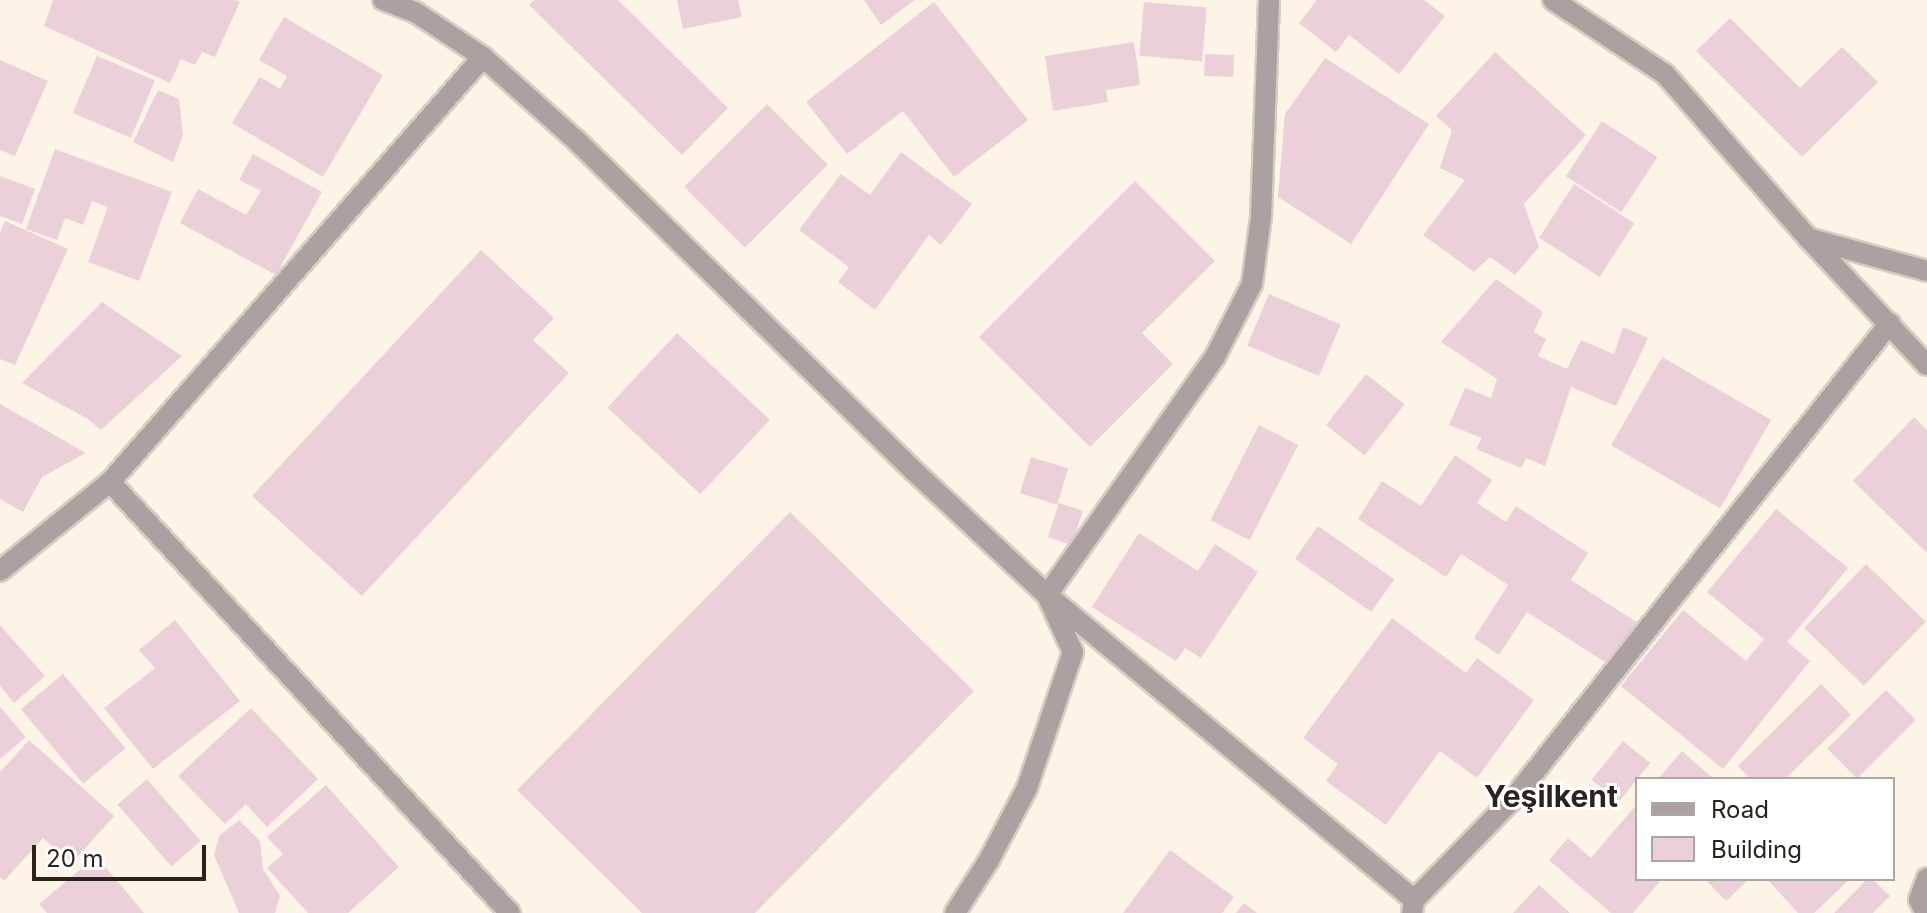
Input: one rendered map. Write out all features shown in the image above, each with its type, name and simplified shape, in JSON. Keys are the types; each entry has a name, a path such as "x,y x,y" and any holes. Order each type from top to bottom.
{"street":[{"path":"383,0 415,12 483,57 577,141 914,471 1047,595 1413,906 1513,799 1890,323"},
{"path":"1047,595 1215,357 1252,284 1261,217 1269,0"},
{"path":"1553,0 1665,74 1808,238 1927,365"},
{"path":"0,571 110,482 483,57"},
{"path":"1808,238 1927,271"},
{"path":"110,482 510,913"},
{"path":"955,913 989,860 1027,788 1073,652 1047,595"},
{"path":"1926,913 1919,900 1927,878"}],"building":[{"path":"53,0 240,2 215,57 202,52 195,65 181,59 170,83 44,26"},
{"path":"534,0 618,0 728,108 682,155 529,5"},
{"path":"677,0 738,0 742,17 683,29"},
{"path":"864,0 915,0 881,25"},
{"path":"1317,0 1424,0 1445,16 1399,74 1349,35 1336,52 1299,23"},
{"path":"934,2 1028,120 954,177 903,111 847,154 806,102"},
{"path":"1144,2 1207,7 1202,61 1139,56"},
{"path":"284,17 383,75 323,177 232,123 260,77 280,89 287,76 259,60"},
{"path":"1730,18 1800,88 1842,47 1878,82 1802,157 1696,51"},
{"path":"1134,42 1140,85 1106,90 1108,102 1053,111 1045,56"},
{"path":"1495,52 1586,135 1524,204 1539,247 1515,275 1490,257 1474,272 1423,235 1465,180 1440,168 1452,130 1436,116"},
{"path":"1205,54 1234,55 1233,77 1204,76"},
{"path":"97,56 155,81 131,138 73,113"},
{"path":"1325,58 1429,124 1351,244 1278,197 1285,114"},
{"path":"0,60 48,81 15,156 0,150"},
{"path":"158,90 179,99 183,135 173,162 133,142"},
{"path":"767,104 828,165 745,248 684,187"},
{"path":"1602,121 1657,157 1621,212 1566,176"},
{"path":"55,149 172,192 139,281 88,262 108,207 92,201 83,225 65,218 57,240 26,229"},
{"path":"901,152 972,204 941,245 929,235 875,310 838,282 849,267 799,230 841,174 870,195"},
{"path":"253,154 322,192 276,275 180,223 198,189 246,215 261,191 239,180"},
{"path":"0,176 35,189 22,224 0,216"},
{"path":"1135,181 1215,261 1142,333 1173,364 1090,447 979,337"},
{"path":"1574,184 1634,223 1600,277 1539,238"},
{"path":"5,221 68,249 15,365 0,359 0,233"},
{"path":"481,250 554,318 533,340 569,373 362,596 252,496"},
{"path":"1496,279 1543,312 1534,332 1546,339 1538,356 1567,369 1581,340 1614,354 1623,327 1648,338 1616,406 1571,387 1545,466 1526,458 1521,468 1476,449 1482,438 1449,425 1465,388 1491,398 1497,379 1441,342"},
{"path":"1269,294 1341,324 1319,376 1247,346"},
{"path":"102,302 182,356 101,430 88,419 22,383"},
{"path":"677,333 770,420 700,494 607,408"},
{"path":"1662,357 1771,420 1720,508 1611,445"},
{"path":"1366,374 1405,404 1365,455 1326,425"},
{"path":"0,404 86,453 42,477 23,512 0,499"},
{"path":"1914,417 1927,430 1927,553 1853,481"},
{"path":"1259,425 1298,445 1250,540 1210,520"},
{"path":"1455,455 1492,480 1477,503 1506,522 1516,506 1588,553 1571,580 1638,623 1611,666 1527,612 1499,655 1474,638 1508,585 1461,554 1446,577 1358,519 1382,481 1421,506"},
{"path":"1031,457 1068,468 1057,505 1020,493"},
{"path":"1059,503 1083,511 1072,545 1048,537"},
{"path":"1776,509 1848,568 1787,642 1810,661 1723,769 1621,686 1683,610 1746,661 1764,639 1707,592"},
{"path":"790,512 974,691 755,913 642,913 517,790"},
{"path":"1318,526 1394,579 1371,612 1295,559"},
{"path":"1139,533 1198,571 1215,544 1258,572 1201,658 1185,648 1176,661 1092,607"},
{"path":"1866,564 1926,622 1864,686 1804,628"},
{"path":"1392,618 1466,673 1477,658 1534,700 1477,778 1440,751 1386,825 1326,781 1338,764 1303,738"},
{"path":"175,620 240,701 153,769 104,708 155,668 139,650"},
{"path":"0,625 45,676 14,703 0,686"},
{"path":"63,674 125,748 83,784 21,709"},
{"path":"1821,684 1851,715 1787,777 1748,777 1738,766"},
{"path":"1886,690 1916,720 1856,777 1827,749"},
{"path":"0,707 26,737 0,759"},
{"path":"251,708 318,779 267,827 246,804 225,824 178,776"},
{"path":"29,740 114,816 72,863 43,838 4,881 0,877 0,772"},
{"path":"1623,741 1650,763 1639,777 1635,777 1635,782 1619,802 1592,780"},
{"path":"1682,751 1712,777 1660,777"},
{"path":"147,779 201,841 171,866 118,805"},
{"path":"326,785 399,867 348,913 308,913 267,868 283,854 267,837"},
{"path":"1635,806 1635,881 1660,881 1633,913 1611,913 1549,860 1568,838 1591,858"},
{"path":"239,820 260,841 263,869 280,896 275,913 239,913 214,855 219,836"},
{"path":"1170,850 1234,897 1222,913 1123,913"},
{"path":"96,856 144,913 47,913 39,904"},
{"path":"1707,881 1747,881 1726,901"},
{"path":"1769,881 1848,881 1814,913 1798,913"},
{"path":"1865,881 1874,881 1890,896 1873,913 1834,913"},
{"path":"1539,885 1570,913 1513,913"},
{"path":"1244,903 1257,913 1236,913"}],"district":[{"name":"Yeşilkent","path":"1551,796"}]}
